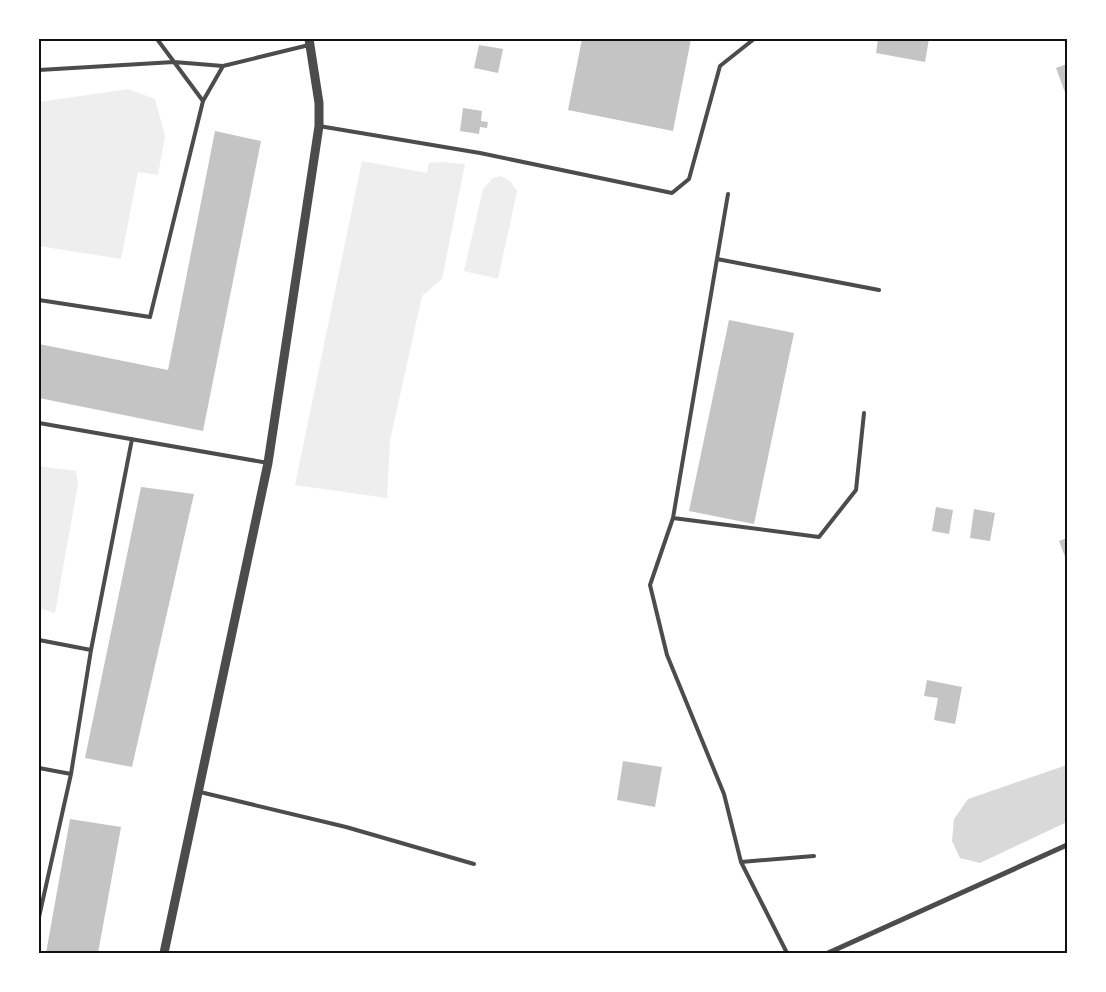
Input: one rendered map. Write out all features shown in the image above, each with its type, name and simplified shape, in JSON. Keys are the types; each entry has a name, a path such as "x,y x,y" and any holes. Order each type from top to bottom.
{"street":[{"path":"164,953 200,792 268,463 319,126 319,103 310,42"},
{"path":"828,953 1067,846"}],"lane":[{"path":"157,39 203,102"},
{"path":"319,126 480,154 672,193 689,179 720,66 754,39"},
{"path":"39,70 174,62 223,66 310,42"},
{"path":"39,300 150,317 203,102 223,66"},
{"path":"728,194 673,518 650,585 667,655 724,794 741,862 786,953"},
{"path":"717,259 879,290"},
{"path":"673,518 819,537 856,490 864,413"},
{"path":"39,423 268,463"},
{"path":"39,916 71,774 92,650 132,439"},
{"path":"39,640 92,650"},
{"path":"39,768 71,774"},
{"path":"200,792 346,827 474,864"},
{"path":"741,862 814,856"}],"shaded area":[{"path":"128,89 155,99 165,136 158,175 138,172 121,259 39,246 39,102"},
{"path":"362,161 427,173 429,163 465,164 442,279 422,296 390,441 387,498 295,485"},
{"path":"501,176 510,181 517,191 498,279 464,271 483,189 493,178"},
{"path":"39,466 76,471 78,484 55,613 39,608"},
{"path":"1067,765 1067,822 980,863 960,858 952,841 954,819 968,799"}],"building":[{"path":"582,39 691,39 673,131 568,110"},
{"path":"878,39 929,39 925,62 876,53"},
{"path":"479,45 503,49 498,73 474,68"},
{"path":"1067,64 1067,98 1056,68"},
{"path":"463,108 482,111 481,121 488,122 487,128 480,127 479,134 460,131"},
{"path":"215,131 261,141 203,431 39,398 39,344 168,370"},
{"path":"729,320 794,333 754,524 689,511"},
{"path":"141,487 194,494 132,767 85,758"},
{"path":"936,507 953,510 949,534 932,531"},
{"path":"974,509 995,513 990,541 970,538"},
{"path":"1067,538 1067,562 1059,541"},
{"path":"927,680 962,687 955,724 934,720 938,698 924,696"},
{"path":"623,761 662,767 655,807 617,800"},
{"path":"70,819 121,827 98,953 46,953"}]}
